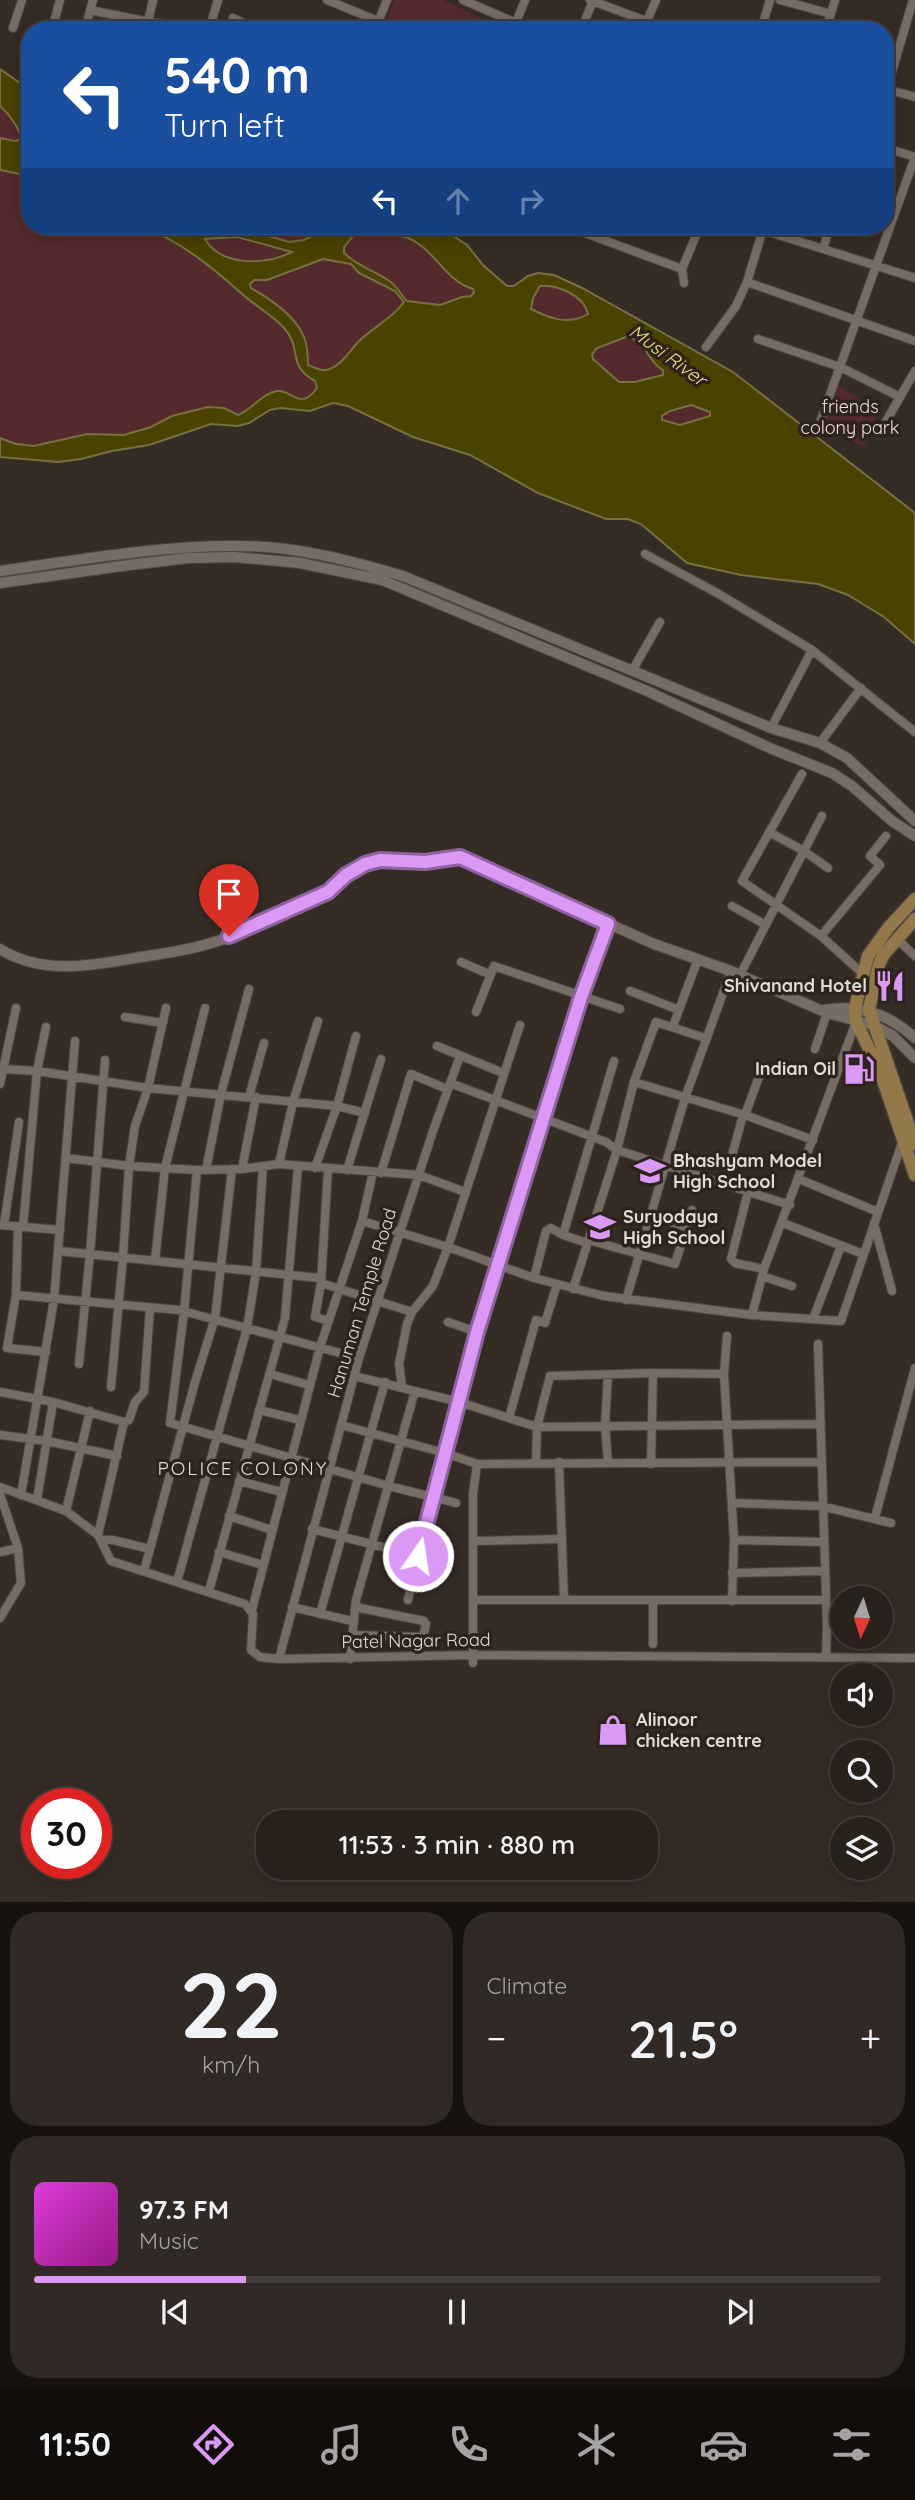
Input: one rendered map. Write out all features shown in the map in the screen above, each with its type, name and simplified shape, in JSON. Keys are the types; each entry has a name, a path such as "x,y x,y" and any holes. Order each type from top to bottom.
{"main road":[{"path":"915,899 879,940 868,956 862,973 862,1008 873,1025 909,1141 915,1175"},
{"path":"909,1141 856,1022 878,964 915,919"}],"street":[{"path":"13,28 22,0"},
{"path":"54,21 60,0"},
{"path":"87,21 93,0"},
{"path":"149,21 153,0"},
{"path":"211,21 218,0"},
{"path":"327,0 367,21"},
{"path":"378,21 387,0"},
{"path":"463,0 504,21"},
{"path":"516,21 525,0"},
{"path":"583,21 591,1 648,21 656,0"},
{"path":"764,21 771,0"},
{"path":"780,0 831,14"},
{"path":"829,21 835,0"},
{"path":"894,64 914,0"},
{"path":"90,10 130,21"},
{"path":"233,18 239,21"},
{"path":"894,91 915,97"},
{"path":"894,150 915,157 894,215"},
{"path":"603,235 681,269"},
{"path":"684,283 681,269 696,235"},
{"path":"706,347 736,306 747,282 762,235"},
{"path":"784,235 915,278"},
{"path":"823,249 827,235"},
{"path":"818,428 887,235"},
{"path":"747,282 915,341"},
{"path":"758,339 840,367 900,397"},
{"path":"884,425 915,371"},
{"path":"0,571 147,551 236,545 297,551 403,576 771,728 820,743 847,758 915,821"},
{"path":"645,554 812,650 915,732"},
{"path":"0,583 188,558 234,557 300,563 382,580 647,691 832,774 852,786 892,821 915,836"},
{"path":"632,671 660,622"},
{"path":"771,728 812,650"},
{"path":"820,743 861,688"},
{"path":"802,774 743,881 821,936 862,973"},
{"path":"626,1300 685,1097 705,1038 735,973 766,925 822,816"},
{"path":"769,832 828,868"},
{"path":"821,936 880,864 870,856 886,836"},
{"path":"0,949 38,965 77,967 189,949 277,917 328,892 346,875 365,864 380,860 425,862 460,857 654,944 735,973 826,1011 873,1025 893,1036 915,1058"},
{"path":"732,906 766,925"},
{"path":"408,1600 432,1497 477,1332 581,997 608,924"},
{"path":"897,939 915,956"},
{"path":"673,1026 698,959"},
{"path":"461,962 489,974"},
{"path":"476,1012 494,966 620,1009"},
{"path":"249,989 201,1170 170,1423 456,1503"},
{"path":"630,991 679,1010"},
{"path":"0,1084 16,1008"},
{"path":"111,1387 129,1166 135,1126 148,1088 166,1008"},
{"path":"155,1261 165,1168 205,1008"},
{"path":"826,1011 862,1008 893,1021 915,1038"},
{"path":"815,1049 826,1011"},
{"path":"125,1017 163,1023"},
{"path":"279,1164 293,1102 318,1021"},
{"path":"573,1289 617,1150 634,1082 656,1022 705,1038"},
{"path":"752,1315 763,1273 856,1022"},
{"path":"402,1387 399,1364 407,1324 412,1312 423,1306 448,1247 520,1025"},
{"path":"46,1027 37,1071 16,1295 3,1347 46,1352"},
{"path":"315,1168 337,1106 356,1036"},
{"path":"21,1495 54,1300 75,1041"},
{"path":"242,1169 252,1097 264,1043"},
{"path":"437,1046 503,1073"},
{"name":"Hanuman Temple Road","path":"279,1659 359,1358 460,1056"},
{"path":"79,1364 98,1162 104,1059"},
{"path":"347,1170 381,1059"},
{"path":"563,1236 614,1061"},
{"path":"731,1159 763,1066"},
{"path":"3,1069 37,1071 148,1088 337,1106 365,1113"},
{"path":"124,1422 100,1537 111,1561 209,1591 245,1604 252,1610 320,1347 411,1074 495,1099 606,1142 617,1150 790,1205"},
{"path":"634,1082 744,1115 813,1140"},
{"path":"19,1122 2,1225 60,1230"},
{"path":"362,1221 573,1289 626,1300 752,1315 841,1321 878,1212 909,1141"},
{"path":"66,1158 129,1166 201,1170 242,1169 279,1164 419,1175 465,1192"},
{"path":"177,1582 247,1328 256,1272 264,1166"},
{"path":"209,1591 285,1318 298,1166"},
{"path":"144,1571 215,1318 232,1169"},
{"path":"328,1169 315,1317 329,1321"},
{"path":"799,1179 878,1212"},
{"path":"748,1192 730,1259 792,1286"},
{"path":"534,1278 546,1231 551,1228 563,1236 676,1264 692,1210"},
{"path":"650,1216 687,1227"},
{"path":"783,1223 863,1254"},
{"path":"874,1223 892,1291"},
{"path":"813,1319 841,1246"},
{"path":"59,1251 287,1274 320,1280 412,1312"},
{"path":"509,1418 536,1320 545,1323 557,1284"},
{"path":"16,1295 184,1311 359,1358"},
{"path":"0,1392 53,1402 124,1422 130,1420 135,1402 144,1392 150,1308"},
{"path":"448,1322 477,1332"},
{"path":"727,1336 724,1374 734,1540 732,1601"},
{"path":"818,1344 826,1656"},
{"path":"875,1518 915,1368"},
{"path":"651,1464 653,1373"},
{"path":"270,1374 309,1385"},
{"path":"536,1462 537,1427 550,1376 724,1374"},
{"path":"608,1375 608,1463"},
{"path":"354,1376 459,1402 537,1427 821,1424"},
{"path":"320,1614 385,1382"},
{"path":"350,1659 355,1607 415,1391"},
{"path":"37,1500 53,1402"},
{"path":"259,1410 300,1420"},
{"path":"66,1511 90,1411"},
{"path":"341,1425 477,1464 822,1462"},
{"path":"0,1435 47,1441 117,1456"},
{"path":"559,1462 564,1599"},
{"path":"472,1659 473,1494 477,1464"},
{"path":"239,1481 282,1492"},
{"path":"0,1488 66,1511 100,1537 150,1549"},
{"path":"0,1494 18,1548 21,1583 0,1618"},
{"path":"732,1503 821,1506 891,1523"},
{"path":"229,1516 272,1530"},
{"path":"312,1528 418,1556"},
{"path":"473,1541 562,1539"},
{"path":"734,1540 824,1542"},
{"path":"0,1552 18,1548"},
{"path":"219,1552 263,1565"},
{"path":"732,1573 824,1571"},
{"path":"473,1600 826,1600"},
{"path":"653,1600 653,1644"},
{"path":"292,1607 352,1621"},
{"path":"351,1635 423,1637 426,1624 425,1621 355,1607"},
{"name":"Patel Nagar Road","path":"252,1610 251,1650 260,1657 279,1659 826,1656 915,1658"}],"green space":[{"path":"394,0 443,0 487,21 386,21"},
{"path":"0,106 14,122 21,140 0,138"},
{"path":"0,170 21,174 21,235 166,237 221,275 284,327 303,374 315,381 317,388 305,397 292,396 283,391 264,397 245,413 238,415 224,408 208,407 172,416 151,427 124,435 87,434 34,446 16,444 0,438"},
{"path":"264,235 312,236 297,242"},
{"path":"353,236 408,238 426,249 447,272 474,292 471,296 441,305 407,301 391,282 344,253 344,247"},
{"path":"237,237 292,252 270,260 245,261 221,255 205,239"},
{"path":"323,259 351,264 359,273 395,291 405,302 358,342 338,364 324,370 308,365 302,339 291,319 273,302 251,288 250,284 254,280 267,280"},
{"path":"540,286 569,292 581,301 588,314 566,320 551,318 530,309"},
{"path":"626,337 643,346 653,362 663,370 663,376 618,383 593,359 592,354 597,348"},
{"name":"friends colony park","path":"839,386 879,412 864,447 824,428"},
{"path":"691,405 707,409 711,414 709,417 680,425 662,420 662,416 670,411"}],"water":[{"path":"0,69 21,84 21,140 14,122 0,106"},
{"path":"0,138 21,140 21,174 0,170"},
{"name":"Musi River","path":"160,235 265,235 289,242 304,240 312,235 359,235 353,236 344,247 344,253 391,282 407,301 440,305 471,296 473,289 455,279 417,243 408,238 382,235 452,235 467,245 483,265 507,286 514,286 528,276 538,273 554,275 582,288 733,372 915,513 915,644 884,617 848,595 818,584 741,575 687,563 641,524 628,519 606,519 538,493 470,455 413,437 348,406 333,403 310,411 280,408 270,410 249,423 238,426 211,424 149,445 81,459 58,462 0,457 0,438 16,444 34,446 87,434 124,435 151,427 172,416 208,407 224,408 238,415 272,392 282,391 301,399 311,395 317,388 315,381 306,375 297,363 293,343 280,323 194,255","holes":["237,237 292,252 270,259 245,261 222,255 205,239","323,259 351,264 359,273 395,291 404,302 358,342 338,364 321,370 308,365 305,340 295,322 274,303 251,288 250,284 254,280 267,280","540,286 562,289 576,297 588,314 573,320 552,318 531,309 533,298","626,337 633,339 643,346 653,362 663,370 663,375 635,382 619,382 593,359 592,354 597,348","691,405 710,412 710,416 680,425 662,420 662,416"]}],"place":[{"name":"Shivanand Hotel","path":"890,986"},
{"name":"Indian Oil","path":"859,1069"},
{"name":"Bhashyam Model High School","path":"650,1171"},
{"name":"Suryodaya High School","path":"600,1227"},
{"name":"Alinoor chicken centre","path":"613,1730"}],"district":[{"name":"POLICE COLONY","path":"243,1468"}],"route":[{"path":"229,936 277,917 328,892 346,875 365,864 380,860 425,862 460,857 608,924 581,997 477,1332 418,1556"}]}
